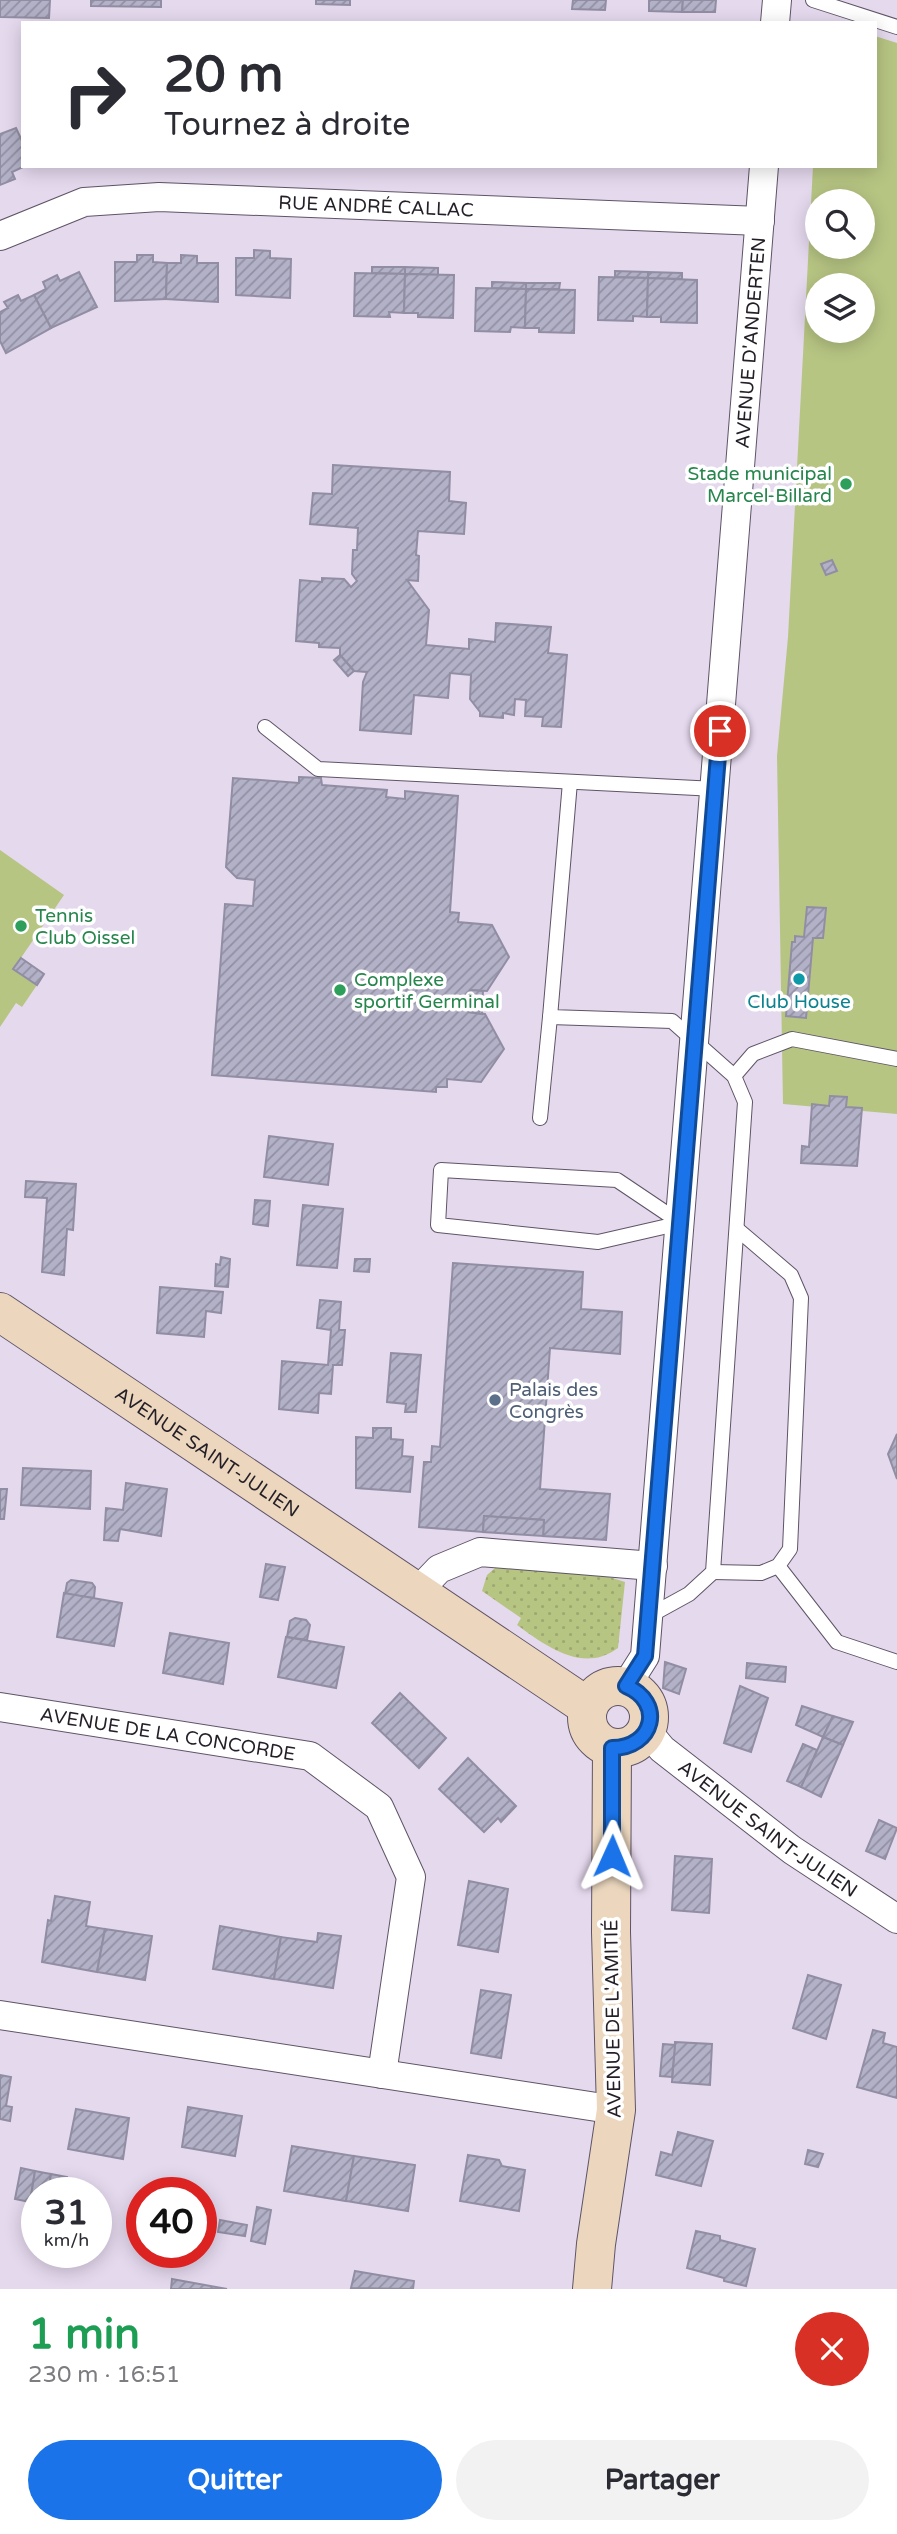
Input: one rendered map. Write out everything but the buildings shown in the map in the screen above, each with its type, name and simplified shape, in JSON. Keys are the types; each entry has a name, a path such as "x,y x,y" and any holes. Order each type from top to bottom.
{"street":[{"path":"775,21 777,0"},
{"name":"AVENUE D'ANDERTEN","path":"626,1686 645,1656 649,1616 764,168"},
{"name":"RUE ANDRÉ CALLAC","path":"0,236 84,202 159,197 760,221"},
{"name":"AVENUE SAINT-JULIEN","path":"0,1312 589,1707"},
{"path":"417,1592 439,1569 480,1552 653,1566"},
{"path":"626,1686 635,1690 647,1703 650,1721 647,1731 633,1745 612,1748 594,1737 587,1717 589,1707 599,1692 607,1688 626,1686"},
{"name":"AVENUE DE LA CONCORDE","path":"0,1707 310,1756 379,1807 411,1877 382,2074"},
{"name":"AVENUE SAINT-JULIEN","path":"647,1731 662,1749 792,1850 897,1919"},
{"name":"AVENUE DE L'AMITIÉ","path":"592,2289 616,2110 611,1932 612,1748"},
{"path":"0,2014 616,2110"}],"lane":[{"path":"813,0 897,27"},
{"path":"265,727 318,769 716,789"},
{"path":"540,1118 570,782"},
{"path":"550,1017 672,1021 734,1076 746,1102 713,1572 689,1594 649,1616"},
{"path":"734,1076 753,1054 792,1039 897,1059"},
{"path":"441,1170 617,1180 681,1223 598,1242 438,1225 441,1170"},
{"path":"713,1572 761,1573 778,1566 790,1549 801,1298 791,1275 737,1229"},
{"path":"778,1566 837,1642 897,1662"}],"green space":[{"name":"Stade municipal Marcel-Billard","path":"877,37 897,43 897,1114 783,1104 777,756 788,637 805,317 805,343 875,343 875,273 807,273 808,259 875,259 875,189 812,189 813,168 877,168"},
{"name":"Tennis Club Oissel","path":"0,850 64,895 14,968 37,985 22,1007 16,1003 0,1027"},
{"path":"495,1568 603,1575 625,1582 618,1648 605,1655 578,1658 540,1641 517,1625 521,1618 482,1591 487,1575"}],"place":[{"name":"Stade municipal Marcel-Billard","path":"846,484"},
{"name":"Tennis Club Oissel","path":"21,926"},
{"name":"Club House","path":"799,979"},
{"name":"Complexe sportif Germinal","path":"340,990"},
{"name":"Palais des Congrès","path":"495,1400"}],"route":[{"path":"612,1856 612,1748 633,1745 647,1731 650,1721 647,1703 635,1690 626,1686 645,1656 720,731"}]}
